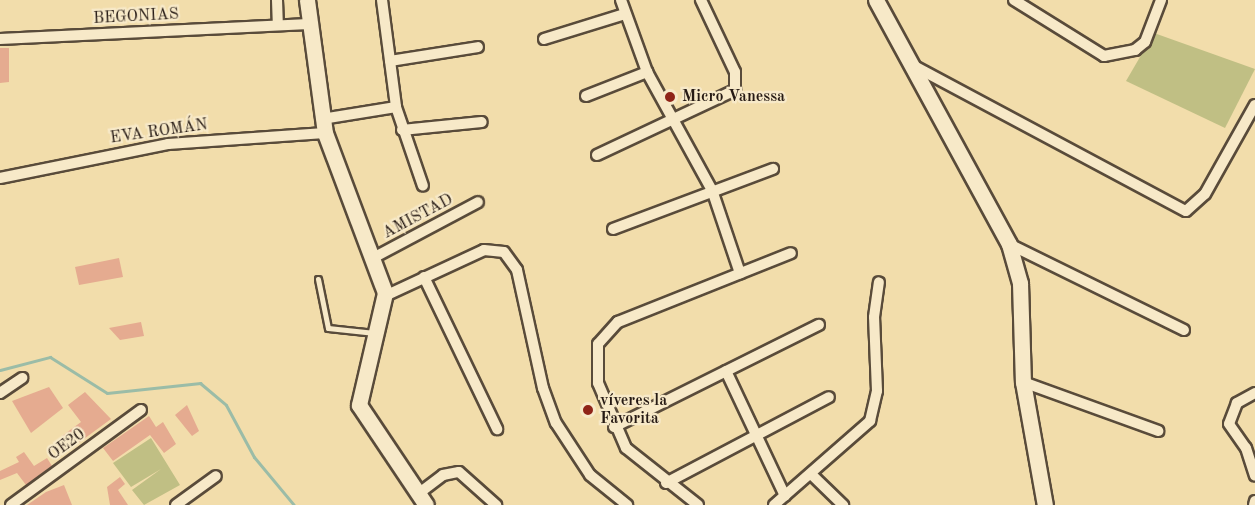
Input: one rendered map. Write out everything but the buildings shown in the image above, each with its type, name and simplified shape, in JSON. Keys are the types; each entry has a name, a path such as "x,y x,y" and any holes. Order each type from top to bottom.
{"street":[{"path":"277,0 278,25"},
{"path":"307,0 324,126 385,296 359,405 422,500 443,475 459,472 495,505"},
{"path":"382,0 396,107 423,186"},
{"path":"621,0 647,72 674,117 712,190 740,273"},
{"path":"597,155 674,117 731,95 736,85 701,0"},
{"path":"876,0 1009,244 1020,284 1023,382 1045,505"},
{"path":"1014,0 1104,56 1134,50 1145,42 1161,0"},
{"path":"544,39 625,14"},
{"name":"BEGONIAS","path":"0,39 309,24"},
{"path":"390,61 478,47"},
{"path":"914,66 1186,211 1205,194 1255,105"},
{"path":"586,96 647,72"},
{"name":"EVA ROMÁN","path":"0,178 168,144 324,126 396,107"},
{"path":"402,130 482,122"},
{"path":"613,229 712,190 774,169"},
{"name":"AMISTAD","path":"371,259 478,202"},
{"path":"1009,244 1184,330"},
{"path":"385,296 484,250 504,252 512,259 556,423 590,475 627,505"},
{"path":"698,505 666,483 626,448 614,427 596,370 602,335 618,322 791,253"},
{"path":"424,277 497,429"},
{"path":"774,505 860,435 875,410 879,282"},
{"path":"614,427 819,325"},
{"path":"726,371 785,496"},
{"path":"0,393 22,378"},
{"path":"1023,382 1158,431"},
{"path":"1255,393 1237,403 1229,424 1246,447 1255,476"},
{"path":"666,483 755,432 829,398"},
{"name":"OE20","path":"11,505 141,410"},
{"path":"811,474 843,505"},
{"path":"176,505 216,476"}],"lane":[{"path":"318,279 328,328 377,333"}],"shaded area":[{"path":"1154,33 1255,69 1225,128 1126,81"},
{"path":"151,438 180,485 144,505 132,490 161,469 131,487 113,463"}],"waterway":[{"path":"0,370 50,357 107,393 200,383 226,405 254,457 294,505"}],"place":[{"name":"Micro Vanessa","path":"670,97"},
{"name":"víveres la Favorita","path":"588,410"}]}
